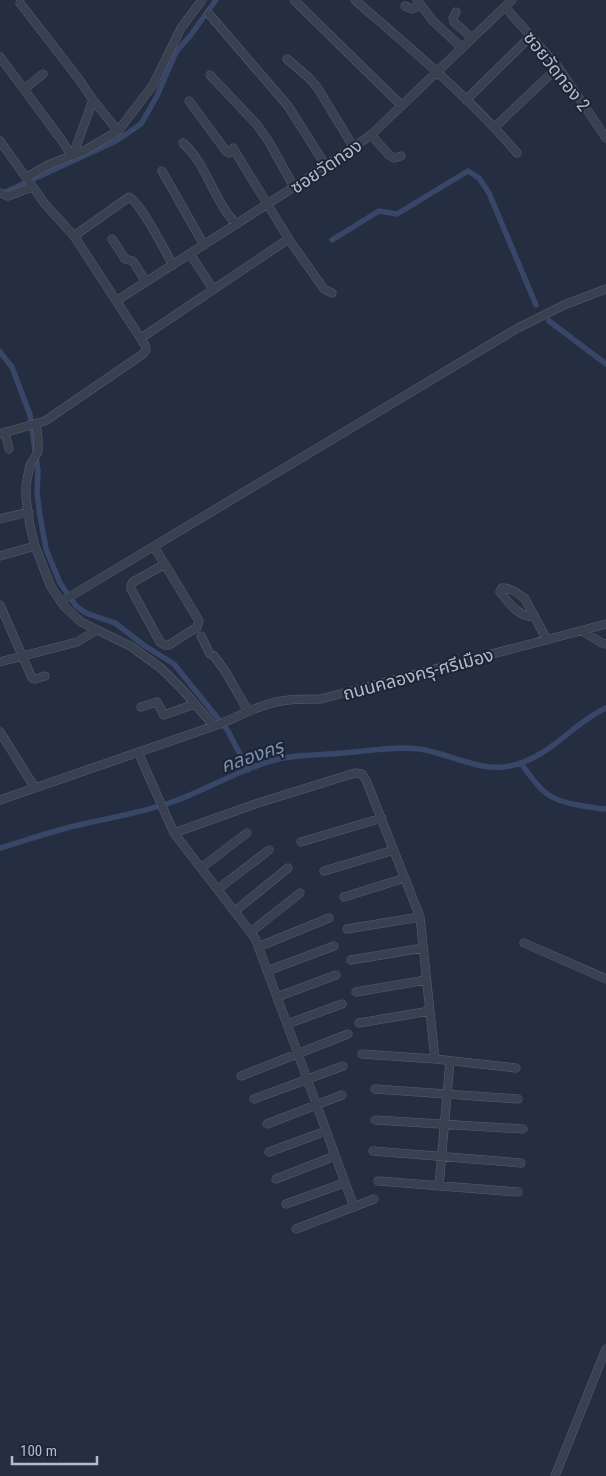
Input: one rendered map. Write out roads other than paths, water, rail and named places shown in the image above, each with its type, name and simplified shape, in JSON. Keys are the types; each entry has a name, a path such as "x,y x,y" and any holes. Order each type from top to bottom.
{"street":[{"path":"4,195 29,182 48,165 84,151 118,131 154,85 181,28 202,0"},
{"path":"294,0 401,105"},
{"path":"355,0 437,72 495,127 517,153"},
{"name":"ซอยวัดทอง","path":"116,302 354,148 371,135 512,0"},
{"path":"20,3 118,131"},
{"path":"405,6 412,9 419,3 433,21 462,48"},
{"name":"ซอยวัดทอง 2","path":"505,6 558,67 606,138"},
{"path":"456,12 453,18 454,22 472,38"},
{"path":"209,14 288,106 326,166"},
{"path":"466,100 531,36"},
{"path":"0,58 72,155"},
{"path":"287,59 308,77 317,88 354,148"},
{"path":"495,127 558,67"},
{"path":"24,89 43,74"},
{"path":"210,75 258,126 294,187"},
{"path":"72,155 93,100"},
{"path":"189,101 226,151 229,153 234,150 290,240 324,289 332,293"},
{"path":"371,135 389,155 394,158 401,156"},
{"path":"0,140 45,204 74,236 141,338 146,350 143,354 45,421 2,433 9,449"},
{"path":"183,142 190,148 203,167 224,209 237,224"},
{"path":"162,171 204,245"},
{"path":"74,236 130,197 133,198 141,210 173,265"},
{"path":"112,239 125,259 133,261 146,282"},
{"path":"141,338 287,240 290,240"},
{"path":"190,254 214,289"},
{"path":"62,601 518,328 564,305 606,289"},
{"path":"33,425 38,452 30,464 26,485 30,526 35,546 51,587 73,616 127,644 162,668 216,725"},
{"path":"0,519 29,512"},
{"path":"0,556 35,546"},
{"path":"154,547 199,621 196,627 169,645 164,645 160,642 131,589 131,585 164,564"},
{"path":"534,618 518,612 500,592 502,588 519,594 524,599 547,640"},
{"path":"0,605 33,679 46,676"},
{"name":"ถนนคลองครุ-ศรีเมือง","path":"0,800 230,720 248,711 288,700 321,699 354,691 606,624"},
{"path":"0,662 77,642 97,630"},
{"path":"582,630 602,644 606,644"},
{"path":"201,636 210,654 214,656 225,672 248,711"},
{"path":"141,708 157,702 164,715 195,704"},
{"path":"0,732 35,788"},
{"path":"138,752 174,833 251,932 277,997 354,1207"},
{"path":"174,833 258,803 355,773 362,774 382,818 420,917 435,1059"},
{"path":"301,842 382,818"},
{"path":"201,868 247,833"},
{"path":"218,890 269,850"},
{"path":"324,871 394,850"},
{"path":"235,911 288,868"},
{"path":"344,897 405,878"},
{"path":"251,932 300,892"},
{"path":"347,929 420,917"},
{"path":"258,947 329,918"},
{"path":"524,943 606,979"},
{"path":"267,971 334,946"},
{"path":"351,960 423,948"},
{"path":"277,997 336,974"},
{"path":"356,992 426,980"},
{"path":"287,1024 342,1004"},
{"path":"358,1023 430,1011"},
{"path":"240,1076 348,1034"},
{"path":"362,1054 435,1059 516,1068"},
{"path":"439,1186 450,1061"},
{"path":"254,1099 343,1066"},
{"path":"375,1089 518,1099"},
{"path":"267,1124 342,1095"},
{"path":"374,1120 523,1129"},
{"path":"269,1152 326,1131"},
{"path":"373,1151 521,1163"},
{"path":"276,1179 335,1156"},
{"path":"378,1181 518,1192"},
{"path":"286,1204 344,1182"},
{"path":"296,1229 374,1199"},
{"path":"555,1476 606,1349"}],"waterway":[{"path":"1,194 116,141 141,124 157,96 176,52 216,0"},
{"path":"332,240 379,211 397,214 468,171 479,178 489,193 536,305"},
{"path":"549,321 606,364"},
{"path":"0,352 12,367 30,415 38,471 37,493 40,516 46,549 60,583 76,606 86,613 115,623 145,646 174,664 228,731 248,770"},
{"name":"คลองครุ","path":"0,848 62,829 164,805 255,766 290,757 410,748 431,751 490,767 514,765 527,761 551,747 594,714 606,708"},
{"name":"คลองครุ","path":"521,763 540,788 553,798 571,804 606,809"}]}
